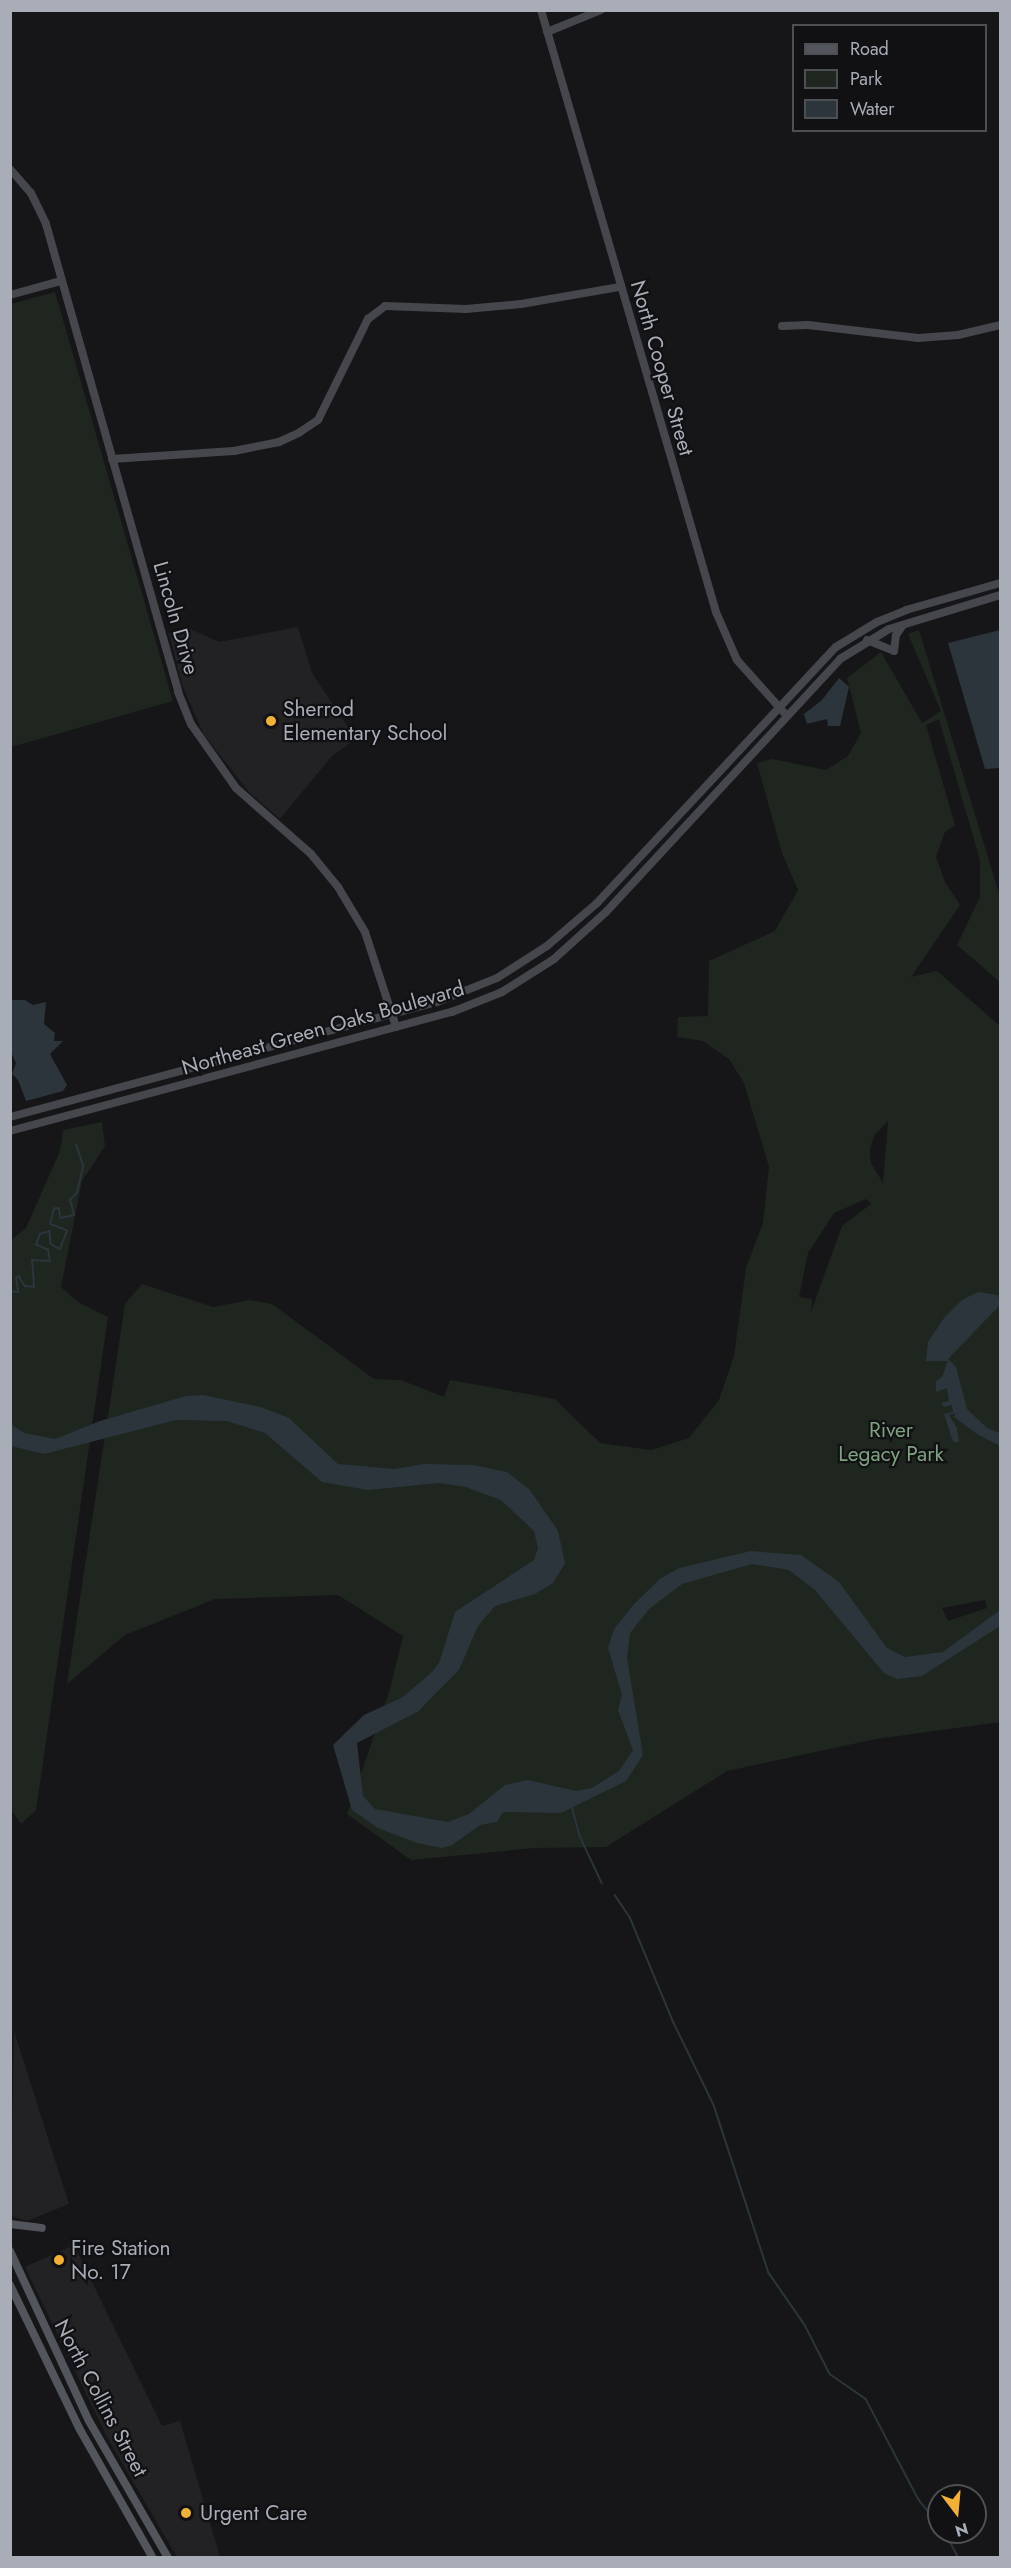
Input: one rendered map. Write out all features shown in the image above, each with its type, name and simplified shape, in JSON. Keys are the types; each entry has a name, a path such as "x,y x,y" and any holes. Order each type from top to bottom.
{"main road":[{"name":"North Cooper Street","path":"541,10 619,287 716,612 737,660 787,717"},
{"path":"547,32 601,10"},
{"name":"Lincoln Drive","path":"10,170 40,209 191,724 236,788 310,854 338,887 365,932 396,1027"},
{"path":"10,295 61,281"},
{"path":"112,459 234,452 279,442 300,432 318,420 368,320 385,306 477,308 619,287"},
{"path":"782,326 807,325 918,338 958,335 1000,325"},
{"name":"Northeast Green Oaks Boulevard","path":"10,1117 393,1014 488,982 547,946 597,903 836,647 854,634 906,610 1000,583"},
{"name":"Northeast Green Oaks Boulevard","path":"10,1131 396,1027 480,1002 554,959 606,912 840,659 867,640 905,623 1000,595"},
{"path":"867,640 894,651 896,635 905,623"},
{"path":"710,780 720,788"},
{"path":"10,2223 42,2228"},
{"name":"North Collins Street","path":"10,2251 89,2421 168,2558"},
{"name":"North Collins Street","path":"10,2285 79,2428 153,2558"}],"shaded area":[{"name":"Sherrod Elementary School","path":"298,627 312,673 356,739 332,756 280,819 250,793 204,735 182,685 169,633 188,628 219,642"},
{"path":"14,2031 69,2204 27,2221 11,2216"},
{"path":"74,2245 162,2426 180,2421 220,2557 177,2557 107,2437 25,2267"}],"green space":[{"path":"55,292 173,701 11,747 11,304"},
{"name":"River Legacy Park","path":"919,630 1000,897 1000,982 957,945 980,897 980,860 939,719 926,725 955,825 945,832 936,857 945,882 960,905 911,977 937,971 1000,1026 1000,1722 876,1739 727,1771 606,1847 535,1848 411,1860 347,1814 389,1692 403,1636 338,1595 215,1599 125,1635 67,1684 125,1304 142,1284 213,1307 250,1300 272,1304 374,1379 401,1380 444,1397 450,1380 555,1399 600,1443 651,1450 689,1438 719,1400 734,1356 746,1268 763,1223 769,1167 744,1083 729,1059 703,1041 677,1037 678,1017 708,1016 709,961 775,931 798,890 782,853 757,763 772,759 826,770 848,756 861,733 847,678 881,652 922,723 941,711 908,634","holes":["888,1122 883,1183 871,1163 870,1149 875,1134","866,1199 871,1204 842,1226 811,1312 812,1299 799,1297 808,1253 834,1213","985,1600 987,1608 948,1621 942,1608"]},
{"path":"102,1122 105,1146 82,1181 61,1287 78,1302 108,1317 36,1810 21,1824 11,1810 11,1240 26,1228 60,1151 63,1130"}],"water":[{"path":"1000,630 1000,768 985,769 948,643"},
{"path":"839,678 849,687 840,726 828,726 827,719 807,724 804,714 822,700"},
{"path":"10,1000 25,1000 33,1005 46,1002 44,1024 55,1033 54,1041 63,1041 50,1054 67,1085 63,1091 26,1101 18,1080 12,1074 16,1063 11,1052"},
{"path":"978,1292 998,1295 1000,1305 948,1359 956,1367 967,1409 987,1428 1000,1433 1000,1446 977,1434 954,1417 955,1413 949,1415 957,1428 959,1442 953,1442 944,1414 953,1412 952,1405 944,1407 941,1403 949,1401 947,1388 936,1392 936,1381 942,1377 948,1361 926,1361 928,1342 944,1318 962,1300"},
{"path":"203,1395 261,1407 289,1418 338,1464 395,1469 423,1464 473,1465 507,1472 530,1490 558,1531 565,1563 553,1583 535,1594 495,1606 478,1626 459,1670 419,1711 357,1743 363,1796 375,1809 448,1822 469,1814 505,1785 528,1780 576,1791 592,1788 619,1771 633,1750 618,1710 622,1695 608,1648 614,1629 634,1604 661,1578 679,1568 751,1551 801,1555 839,1582 887,1648 905,1657 943,1652 1000,1610 1000,1626 922,1676 897,1679 884,1673 815,1590 789,1570 752,1564 682,1584 649,1609 630,1633 627,1658 643,1755 626,1781 561,1813 503,1812 497,1822 480,1825 452,1845 442,1848 417,1843 378,1828 352,1810 333,1745 364,1715 403,1697 432,1672 439,1663 455,1612 534,1560 538,1548 534,1531 501,1500 466,1487 439,1483 368,1490 322,1482 265,1433 227,1421 176,1420 44,1454 11,1446 11,1424 24,1433 55,1439 100,1421 186,1396"}],"waterway":[{"path":"10,1291 18,1292 16,1278 19,1276 25,1286 34,1287 32,1260 50,1261 48,1250 36,1245 40,1234 50,1231 51,1244 60,1249 67,1231 50,1224 54,1209 59,1208 61,1218 74,1215 70,1200 77,1193 83,1166 76,1145"},
{"path":"572,1806 580,1836 602,1883"},
{"path":"615,1895 630,1917 674,2023 714,2105 769,2273 805,2325 830,2374 866,2399 919,2500 927,2510"},
{"path":"951,2544 959,2558"}],"place":[{"name":"Sherrod Elementary School","path":"271,721"},
{"name":"Fire Station No. 17","path":"59,2260"},
{"name":"Urgent Care","path":"186,2513"}]}
